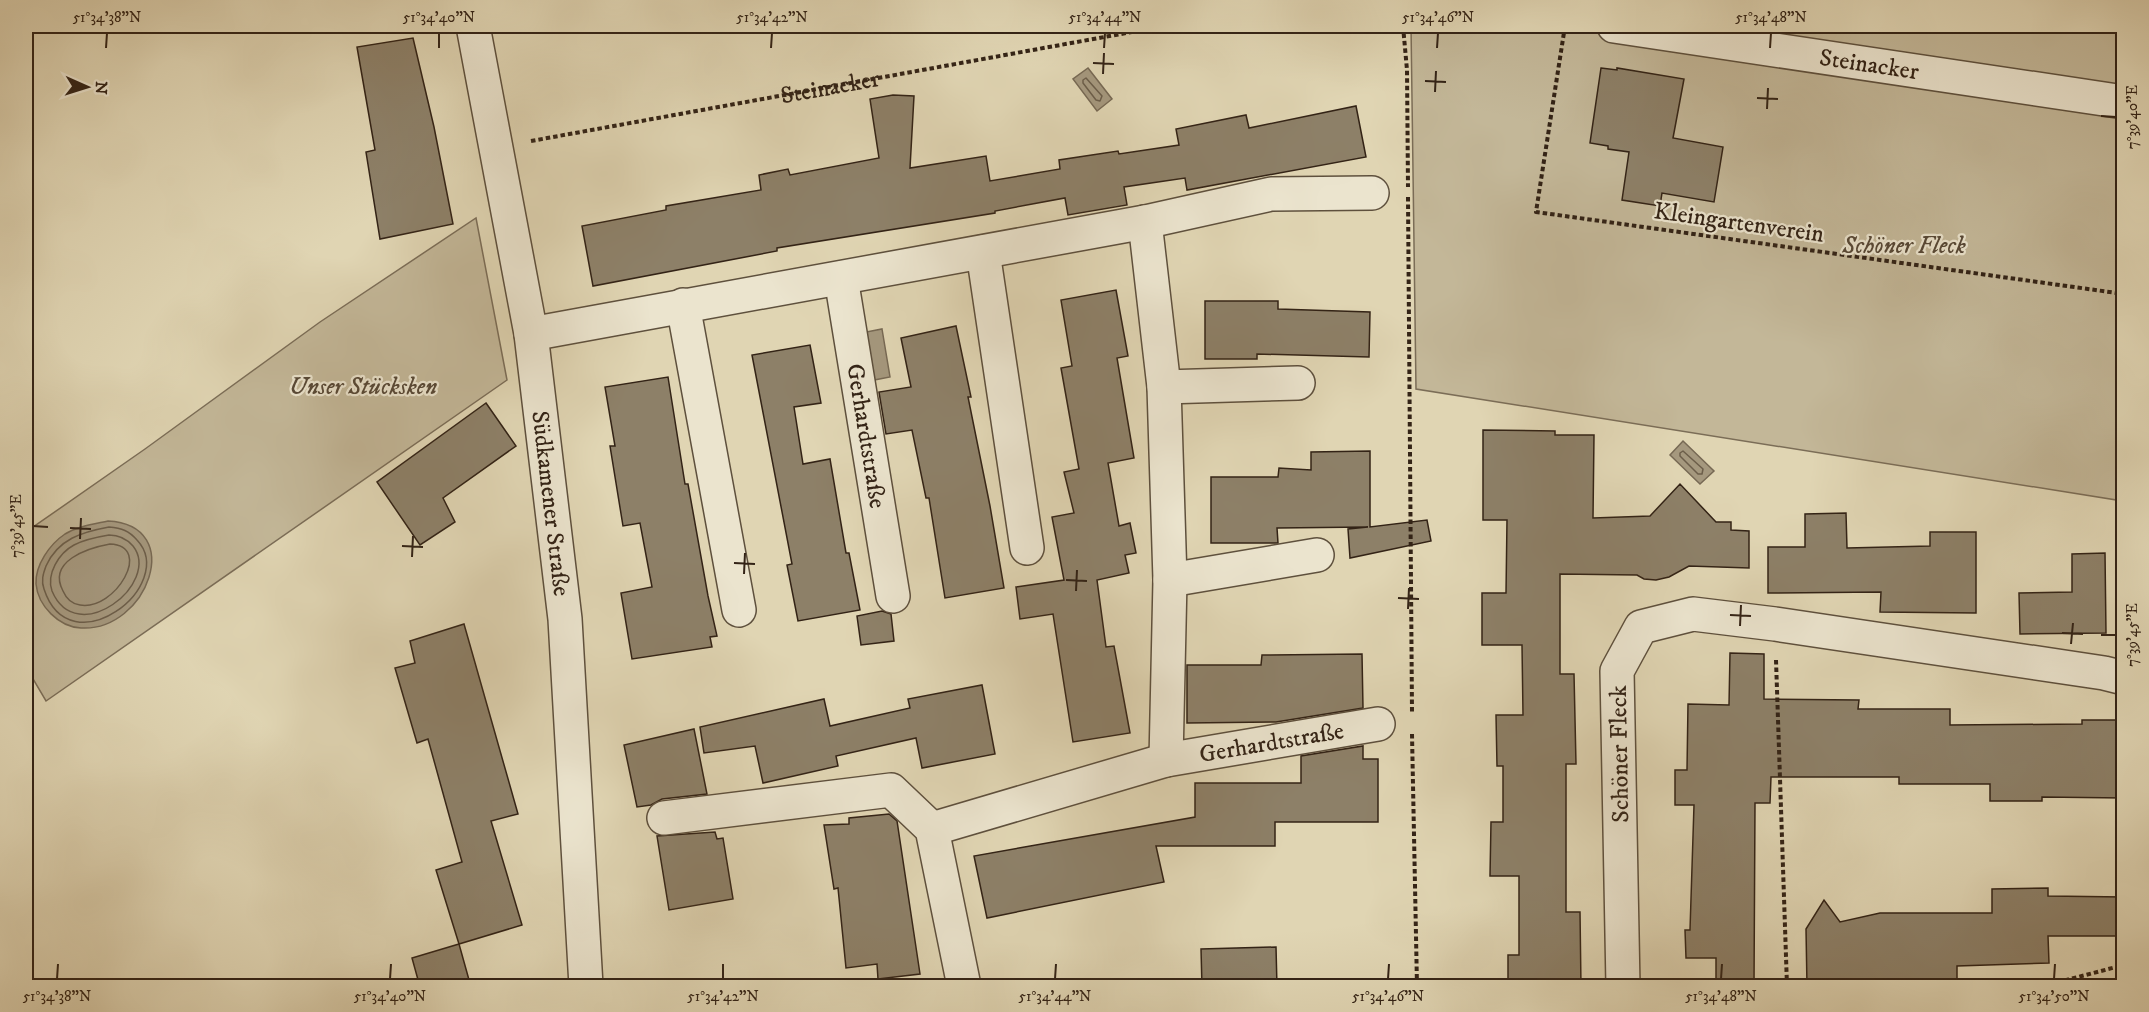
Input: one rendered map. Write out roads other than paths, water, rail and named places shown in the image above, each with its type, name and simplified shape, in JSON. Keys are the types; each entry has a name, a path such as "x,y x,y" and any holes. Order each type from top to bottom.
{"street":[{"name":"Südkamener Straße","path":"473,26 531,334 565,619 586,987"},
{"name":"Steinacker","path":"1614,26 2124,102"},
{"path":"531,334 1146,222 1271,194 1372,193"},
{"name":"Gerhardtstraße","path":"1146,222 1164,387 1170,580 1166,760"},
{"path":"983,252 1027,548"},
{"name":"Gerhardtstraße","path":"841,278 893,596"},
{"path":"683,305 739,610"},
{"path":"1164,387 1298,383"},
{"path":"1170,580 1317,555"},
{"name":"Schöner Fleck","path":"1623,987 1617,670 1641,627 1693,614 1775,624 2104,673 2124,678"},
{"name":"Gerhardtstraße","path":"932,829 1166,760 1378,724"},
{"path":"664,818 891,790 932,829 964,987"}],"water":[{"path":"1088,68 1112,99 1097,111 1073,79"},
{"path":"882,329 890,377 869,381 861,333"},
{"path":"1683,441 1714,471 1700,484 1670,455"},
{"path":"108,521 132,527 146,540 152,558 149,577 139,597 124,614 104,625 73,627 51,614 45,607 36,584 38,570 49,549 65,534 81,527"}],"park label":[{"name":"Unser Stücksken","path":"363,386"}]}
